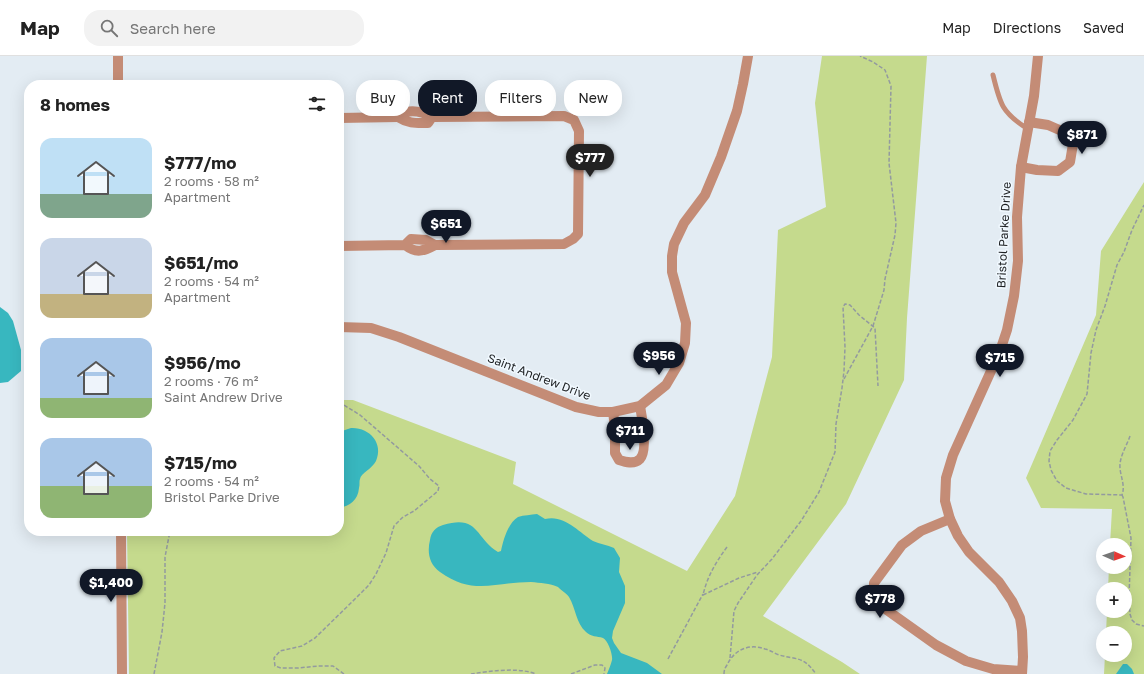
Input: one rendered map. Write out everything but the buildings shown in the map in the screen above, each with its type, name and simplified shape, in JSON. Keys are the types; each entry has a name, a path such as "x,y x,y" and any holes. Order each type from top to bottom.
{"street":[{"path":"118,56 118,80"},
{"name":"Saint Andrew Drive","path":"344,326 371,328 399,337 576,407 599,412 613,412 640,406 666,385 679,363 685,343 686,323 672,272 674,244 684,223 705,195 721,157 737,111 748,56"},
{"name":"Bristol Parke Drive","path":"1022,673 1023,657 1020,618 1012,601 999,582 969,552 958,536 950,519 945,501 946,478 953,455 1000,351 1007,330 1014,296 1018,261 1017,217 1021,167 1034,96 1038,56"},
{"path":"344,118 398,117 405,112 426,113 432,117 564,116 574,120 579,131 578,234 564,244 435,245 424,251 411,250 405,245 344,246"},
{"name":"Bristol Parke Drive","path":"1021,167 1037,170 1058,171 1070,162 1073,144 1064,132 1048,125 1029,125"},
{"path":"613,412 615,427 615,453 619,460 629,463 636,462 641,458 644,449 643,418 640,406"},
{"path":"950,519 921,531 902,545 874,583 874,596 884,608 936,645 966,661 993,670 1022,673"},
{"path":"121,536 122,674"}],"lane":[{"path":"993,75 998,98 1006,113 1015,121 1029,125"}],"path":[{"path":"843,381 873,326 884,290 895,235 896,222 889,163 891,86 885,70 860,56"},
{"path":"1122,496 1086,494 1066,488 1057,481 1051,470 1049,461 1050,451 1073,420 1087,394 1091,353 1096,330 1117,266 1144,205"},
{"path":"724,674 730,658 734,611 738,603 756,575 793,533 820,492 835,452 836,424 843,381 845,304 850,305 859,315 875,328 878,386"},
{"path":"344,405 360,415 419,466 430,479 439,486 438,491 414,511 402,517 394,526 386,554 369,585 315,638 302,646 280,651 274,658 275,666 282,668 333,666 344,674"},
{"path":"1130,436 1121,458 1120,472 1124,491 1122,496 1131,538 1129,598 1130,614 1132,620 1136,624 1144,626"},
{"path":"154,674 162,632 165,603 165,557 169,536"},
{"path":"668,659 703,594 712,569 727,547"},
{"path":"703,594 739,578 762,570"},
{"path":"730,658 738,650 755,647 765,648 780,655 799,658 809,664 816,674"},
{"path":"572,674 602,665 605,668 604,674"},
{"path":"471,674 515,670 532,672 536,674"}],"green space":[{"path":"822,56 927,56 907,318 904,380 846,504 763,616 860,674 129,674 127,536 344,536 344,400 353,400 516,462 513,484 687,571 735,496 772,357 778,230 826,207 815,103"},
{"path":"1144,182 1144,674 1104,674 1105,662 1132,662 1132,626 1106,626 1107,618 1132,618 1132,582 1108,582 1109,574 1132,574 1132,538 1110,538 1112,509 1041,508 1026,478 1096,315 1101,251"}],"water":[{"path":"0,307 8,313 13,321 21,350 21,371 8,382 0,383"},
{"path":"358,428 369,433 376,442 378,454 374,464 361,477 357,496 353,502 344,507 344,430"},
{"path":"537,514 545,519 552,518 565,521 593,541 614,548 620,558 619,572 625,586 625,603 613,631 612,638 621,653 647,663 662,674 607,674 612,660 612,655 607,642 603,638 590,635 586,632 578,620 569,597 558,587 531,582 484,586 463,584 440,572 431,562 429,544 431,535 434,530 440,526 455,522 470,525 498,552 501,551 506,532 514,520 520,516"},
{"path":"1123,664 1127,664 1132,669 1134,674 1116,674"}]}
